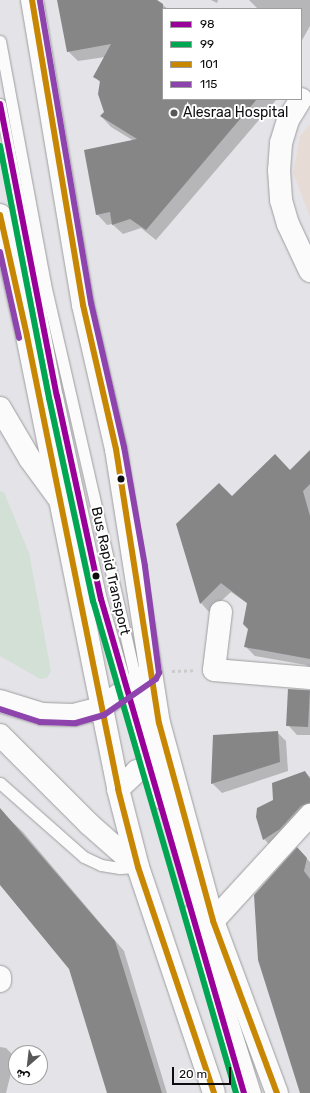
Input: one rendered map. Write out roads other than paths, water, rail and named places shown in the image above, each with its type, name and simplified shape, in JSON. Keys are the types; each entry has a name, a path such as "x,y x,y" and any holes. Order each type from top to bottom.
{"main road":[{"path":"32,0 83,304 116,449 137,567 138,681 159,765 213,921 277,1093"},
{"path":"302,97 310,84"},
{"path":"300,100 288,120 281,143 279,170 281,200 288,224 310,271"},
{"path":"0,214 60,500 100,708 118,789 138,867 214,1093"},
{"path":"0,408 30,459 60,500"},
{"path":"221,612 214,670 310,678"},
{"path":"0,701 27,710 55,715 74,715 100,708 138,681"},
{"path":"0,735 90,824 138,867"},
{"path":"118,789 127,779 159,765"},
{"path":"213,921 310,815"}],"lane":[{"name":"Bus Rapid Transport","path":"0,41 45,284 138,681 187,877 255,1093"},
{"name":"Bus Rapid Transport","path":"0,104 57,396 102,599 138,681"},
{"name":"Bus Rapid Transport","path":"159,765 244,1093"},
{"path":"0,783 84,857 101,865 120,868 138,867"}],"place":[{"name":"Alesraa Hospital","path":"174,113"}]}
